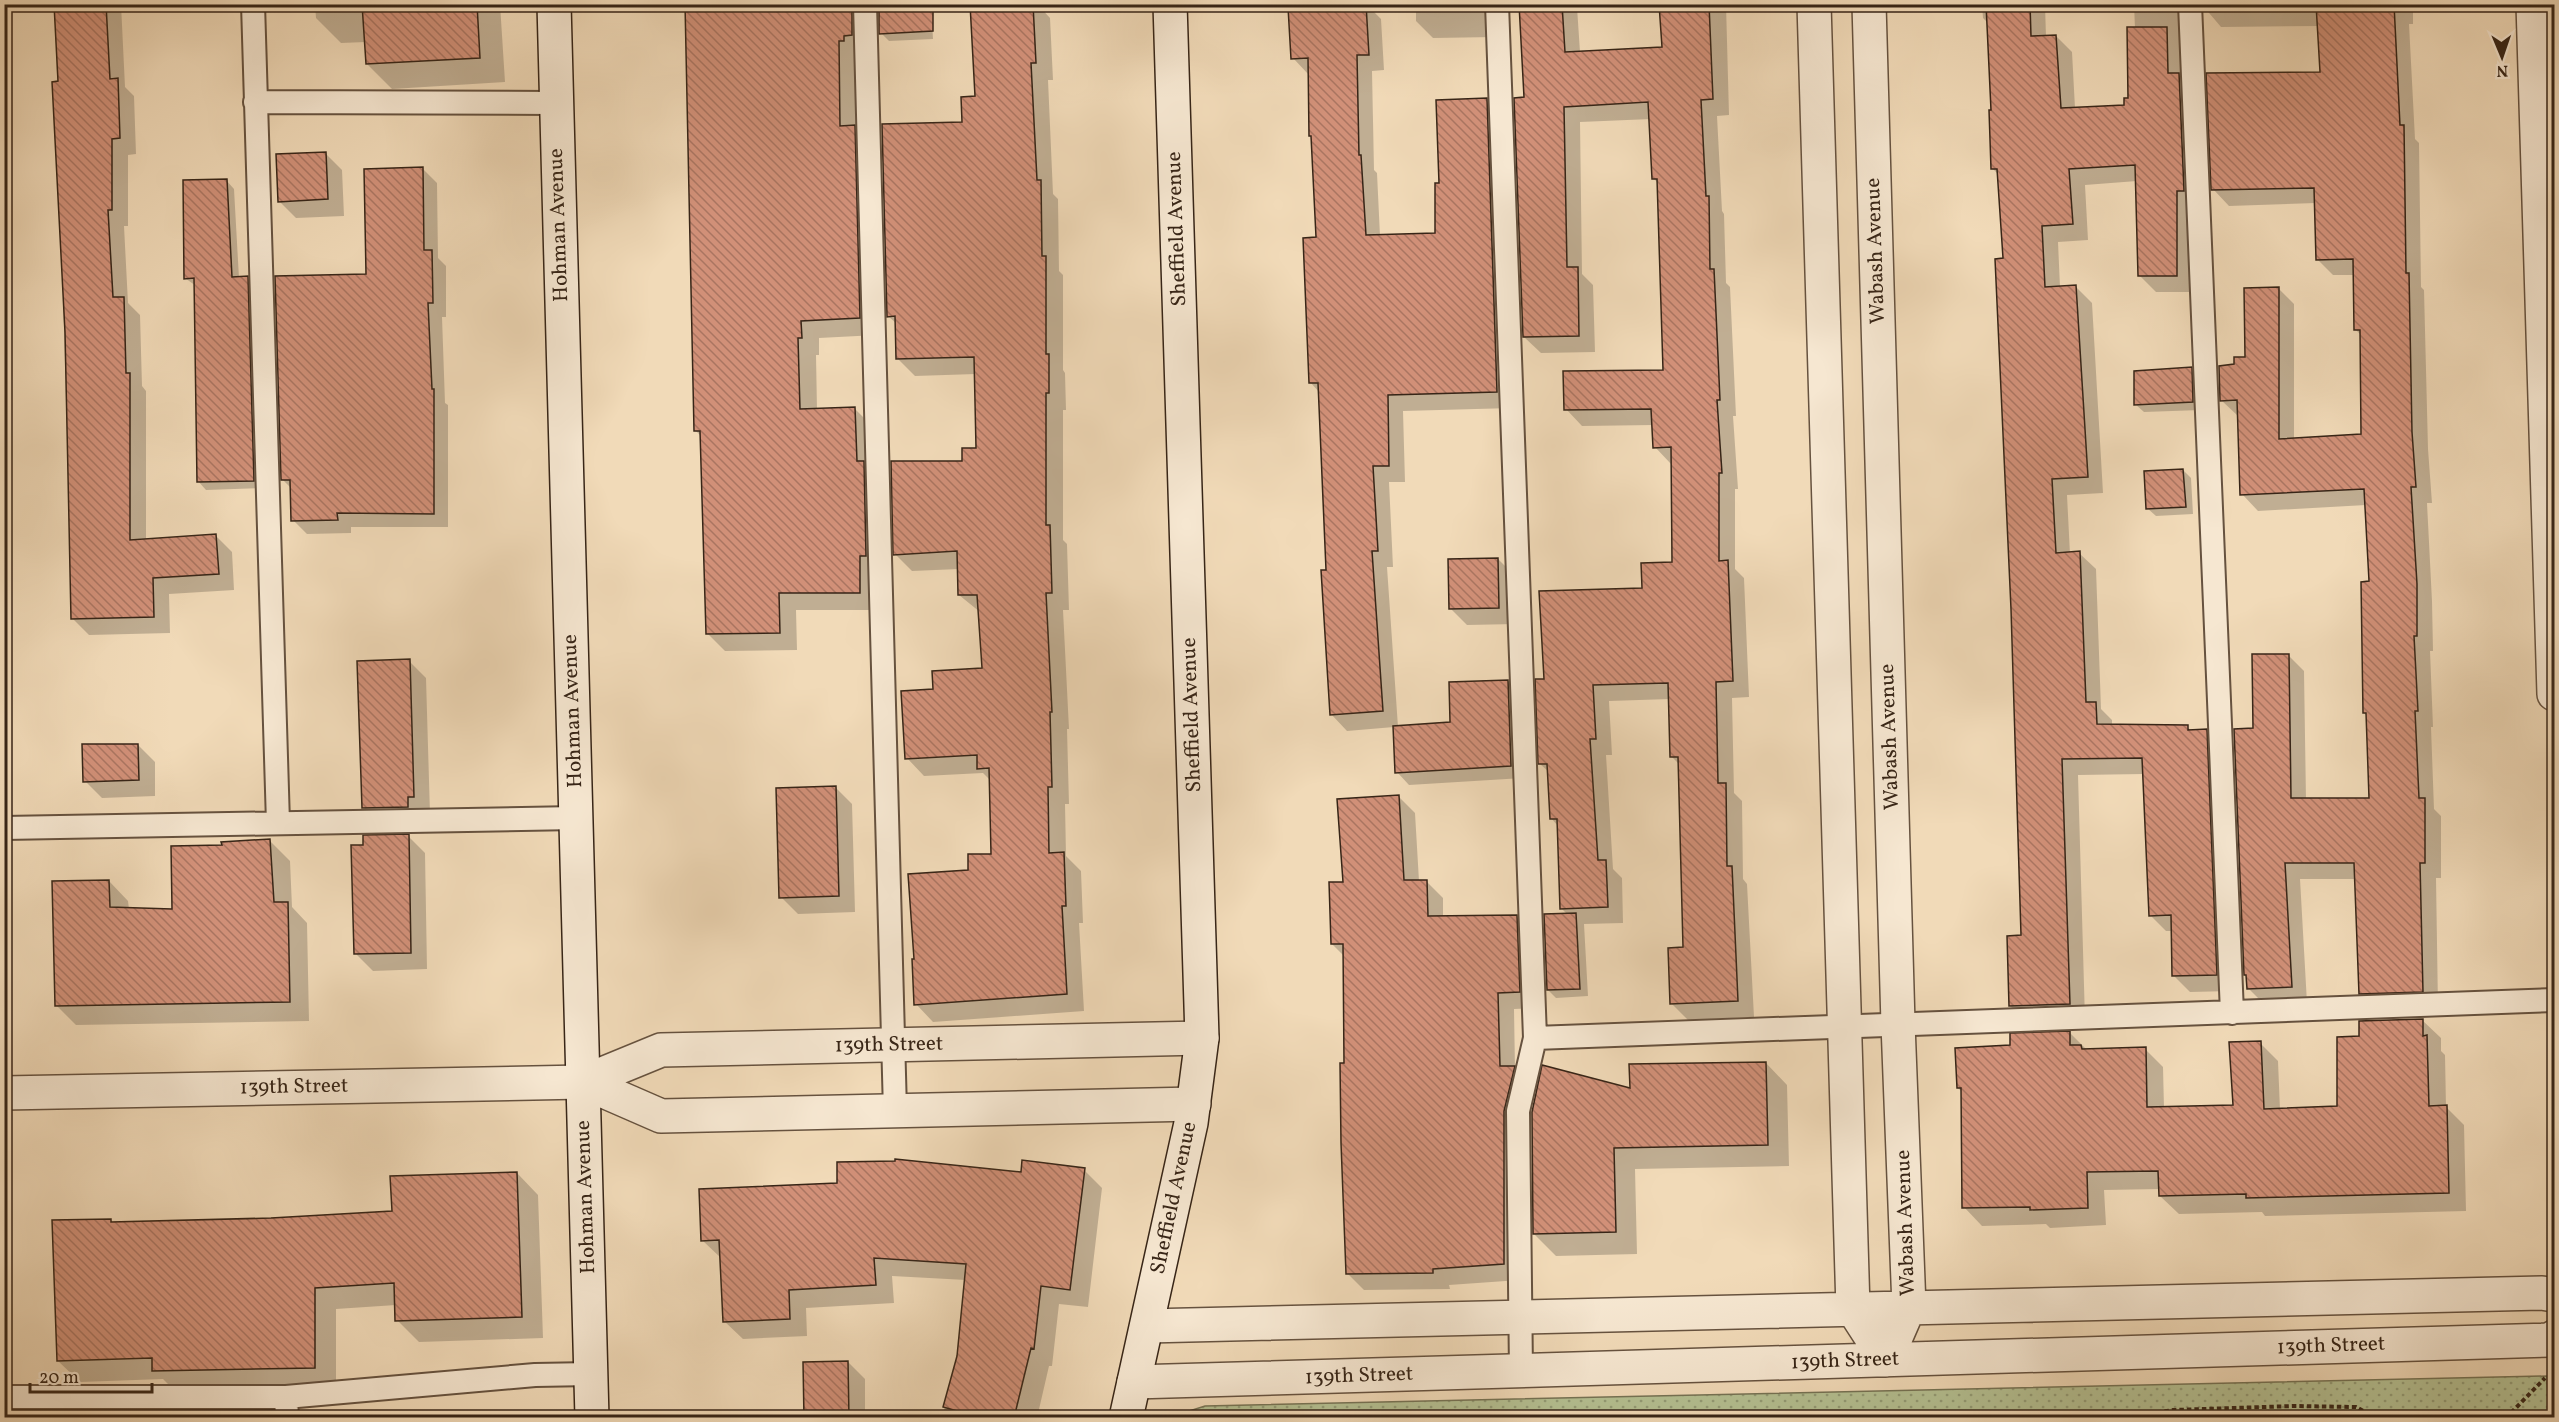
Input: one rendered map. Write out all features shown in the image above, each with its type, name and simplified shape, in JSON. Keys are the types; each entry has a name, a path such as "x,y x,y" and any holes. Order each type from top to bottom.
{"street":[{"name":"Hohman Avenue","path":"554,4 592,1418"},
{"name":"Sheffield Avenue","path":"1126,1418 1194,1104 1202,1038 1170,4"},
{"path":"1814,4 1853,1309 1886,1360"},
{"name":"Wabash Avenue","path":"1869,4 1898,1024 1909,1307 1886,1360"},
{"path":"2533,4 2554,694"},
{"name":"139th Street","path":"4,1093 583,1082 661,1050 1202,1038"},
{"name":"139th Street","path":"583,1082 662,1116 1194,1104"},
{"path":"1147,1326 2542,1293 2554,1296"},
{"name":"139th Street","path":"1134,1382 2552,1340 2554,1337"}],"lane":[{"path":"252,4 278,823"},
{"path":"865,4 895,1111"},
{"path":"1497,4 1536,1038 1518,1111 1521,1371"},
{"path":"2190,4 2232,1013"},
{"path":"255,102 555,103"},
{"path":"4,828 576,818"},
{"path":"1536,1038 1846,1024 2232,1013 2554,1000"},
{"path":"4,1397 287,1407 536,1375 591,1374"}],"path":[{"path":"2506,1418 2547,1376"},
{"path":"2120,1418 2174,1410 2293,1406 2356,1407 2376,1418"},
{"path":"1695,1418 1796,1418"}],"green space":[{"path":"2547,1376 2549,1418 1177,1417 1205,1406"}],"building":[{"path":"54,4 106,4 110,79 118,78 120,138 112,139 112,210 108,210 113,297 124,297 126,373 130,373 130,540 216,534 219,574 153,578 154,617 71,619 65,332 52,82 58,81"},
{"path":"362,4 477,4 480,58 366,64"},
{"path":"685,4 852,4 852,35 844,36 844,41 839,41 840,126 855,125 860,318 801,321 802,338 798,338 800,409 855,407 857,461 864,461 866,556 860,556 860,593 779,593 780,633 706,634 700,431 694,431"},
{"path":"879,4 933,4 933,31 879,34"},
{"path":"970,4 1033,4 1036,63 1031,63 1037,180 1041,180 1042,256 1046,256 1046,354 1049,354 1049,393 1046,393 1046,525 1050,525 1052,593 1046,593 1052,712 1050,712 1052,787 1048,787 1049,853 1064,852 1066,906 1062,906 1067,994 914,1005 912,959 914,959 908,874 968,870 968,854 991,854 989,768 977,769 977,755 905,759 901,691 933,689 932,671 982,668 977,595 958,595 957,551 893,555 891,461 962,461 962,448 976,448 974,357 896,359 895,316 887,317 882,124 962,122 961,97 975,96"},
{"path":"1366,4 1369,55 1357,55 1359,155 1361,155 1366,235 1435,233 1435,183 1439,183 1436,100 1487,98 1497,392 1388,395 1389,466 1373,466 1378,551 1372,551 1383,711 1330,715 1321,570 1326,570 1318,383 1309,383 1303,238 1316,237 1311,136 1309,136 1308,58 1291,59 1288,7"},
{"path":"1519,4 1562,4 1565,52 1662,47 1659,4 1709,4 1713,99 1701,100 1706,196 1709,196 1710,269 1714,269 1720,400 1717,400 1722,473 1719,473 1719,561 1728,560 1733,681 1716,682 1718,783 1726,783 1727,866 1732,866 1738,1001 1670,1004 1668,948 1683,947 1678,757 1670,757 1668,683 1593,685 1596,739 1590,739 1598,860 1606,860 1608,907 1560,909 1557,819 1550,819 1547,764 1538,764 1535,679 1544,679 1539,591 1642,588 1641,563 1672,562 1671,447 1653,448 1651,409 1564,410 1563,371 1663,370 1657,179 1652,179 1648,102 1564,107 1567,267 1578,267 1579,336 1523,337 1514,98 1524,97"},
{"path":"1986,4 2030,4 2031,36 2056,35 2061,108 2124,105 2124,98 2128,98 2127,27 2167,27 2168,73 2179,73 2184,191 2177,191 2177,276 2138,276 2135,165 2069,169 2073,224 2042,226 2045,287 2076,285 2088,477 2052,479 2056,553 2080,551 2086,702 2096,702 2097,724 2188,725 2188,730 2207,729 2217,975 2172,976 2171,915 2149,916 2142,758 2062,759 2070,1004 2009,1006 2007,936 2021,935 2011,609 1995,259 2003,258 1997,169 1991,169"},
{"path":"2316,4 2394,4 2400,125 2404,125 2406,273 2409,273 2412,432 2416,487 2411,487 2417,584 2417,636 2414,636 2418,711 2415,711 2419,798 2425,798 2425,863 2420,863 2423,992 2359,994 2354,863 2285,863 2292,987 2247,989 2246,975 2244,975 2234,729 2253,728 2252,654 2289,654 2291,798 2369,798 2366,713 2363,713 2361,582 2369,581 2364,489 2240,495 2237,400 2220,401 2219,366 2234,364 2234,357 2245,357 2244,288 2279,287 2279,439 2361,434 2360,330 2354,330 2353,259 2316,260 2314,188 2211,190 2206,73 2320,72"},
{"path":"326,152 328,199 278,202 276,154"},
{"path":"423,167 424,250 432,250 433,303 428,303 432,389 434,389 434,514 337,513 338,520 291,521 290,480 281,480 275,276 366,274 364,169"},
{"path":"227,179 232,277 248,276 254,481 197,482 194,278 184,279 183,180"},
{"path":"2192,367 2193,402 2134,405 2134,371"},
{"path":"2183,469 2186,507 2146,509 2144,471"},
{"path":"1498,558 1499,608 1449,609 1448,559"},
{"path":"410,659 414,797 408,797 408,807 362,808 357,661"},
{"path":"1508,680 1511,766 1395,773 1393,726 1450,722 1449,682"},
{"path":"82,744 138,744 139,780 83,782"},
{"path":"836,786 839,896 779,898 776,788"},
{"path":"1399,795 1404,880 1427,880 1428,916 1517,915 1520,992 1498,993 1500,1066 1515,1066 1504,1111 1504,1264 1433,1269 1433,1273 1346,1274 1340,1063 1344,1063 1343,944 1331,944 1329,882 1343,882 1337,799"},
{"path":"409,834 411,953 354,954 351,845 363,845 363,835"},
{"path":"270,839 274,902 288,902 290,1002 55,1006 52,881 109,880 110,907 172,909 171,846 222,845 221,842"},
{"path":"1576,913 1580,989 1547,990 1544,914"},
{"path":"2423,1019 2423,1036 2427,1035 2429,1106 2447,1105 2449,1193 2246,1198 2246,1194 2159,1196 2158,1171 2087,1172 2088,1208 2030,1210 2030,1207 1962,1208 1961,1088 1957,1088 1955,1048 2010,1045 2010,1033 2070,1031 2070,1045 2081,1045 2082,1049 2146,1047 2147,1107 2233,1105 2229,1042 2261,1041 2264,1109 2337,1106 2337,1037 2359,1036 2359,1021"},
{"path":"1766,1062 1768,1145 1614,1148 1616,1232 1533,1234 1532,1112 1542,1065 1630,1088 1629,1064"},
{"path":"895,1159 1021,1172 1022,1160 1085,1168 1070,1290 1041,1286 1034,1349 1031,1348 1014,1418 982,1418 943,1407 957,1356 966,1264 874,1258 876,1285 789,1290 790,1319 723,1322 719,1240 701,1241 699,1189 837,1183 837,1162 895,1161"},
{"path":"517,1172 522,1317 395,1321 394,1283 315,1288 315,1368 152,1371 152,1358 57,1361 52,1220 111,1219 111,1222 271,1218 392,1211 390,1176"},
{"path":"848,1361 849,1418 804,1418 803,1362"}]}
